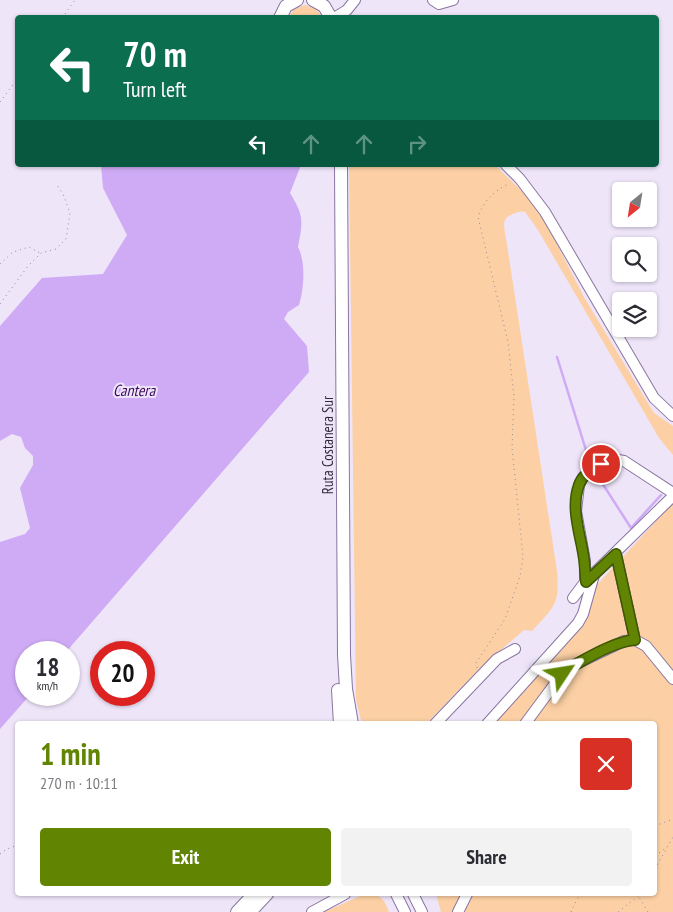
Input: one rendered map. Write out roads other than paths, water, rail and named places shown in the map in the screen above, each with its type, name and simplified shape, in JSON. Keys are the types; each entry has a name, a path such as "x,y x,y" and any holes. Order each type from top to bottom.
{"main road":[{"path":"280,15 285,0"},
{"path":"281,15 286,6 297,0"},
{"path":"316,1 324,6 330,15"},
{"name":"Ruta Costanera Sur","path":"333,167 336,658 340,721"},
{"name":"Ruta Costanera Sur","path":"341,167 344,655 346,689 351,721"},
{"path":"237,912 252,896"},
{"path":"250,912 265,896"}],"street":[{"path":"338,15 347,10 355,0"},
{"path":"433,0 438,4 453,0"},
{"path":"508,167 520,179 545,212 654,398 673,416"},
{"path":"573,598 586,582 616,554 671,496 624,461 612,459 601,464 583,478 579,485 576,496 576,511 585,561 586,582"},
{"path":"616,554 635,640"},
{"path":"489,721 578,623 583,614 594,575"},
{"path":"527,721 562,674 576,664 624,641 635,640 646,646 673,680"},
{"path":"439,721 497,658 515,649"},
{"path":"312,912 341,896"},
{"path":"397,896 405,912"},
{"path":"413,896 422,912"},
{"path":"458,912 467,896"}],"water":[{"name":"Cantera","path":"101,167 300,167 290,193 298,207 301,219 298,247 302,260 303,284 299,305 288,312 284,319 307,346 309,372 76,641 15,641 15,706 20,706 0,729 0,542 25,534 30,528 20,488 33,465 33,456 25,448 21,437 12,434 0,441 0,326 42,278 103,274 127,235 103,188"}],"waterway":[{"path":"557,357 590,463"},
{"path":"597,475 631,528 661,495"}]}
